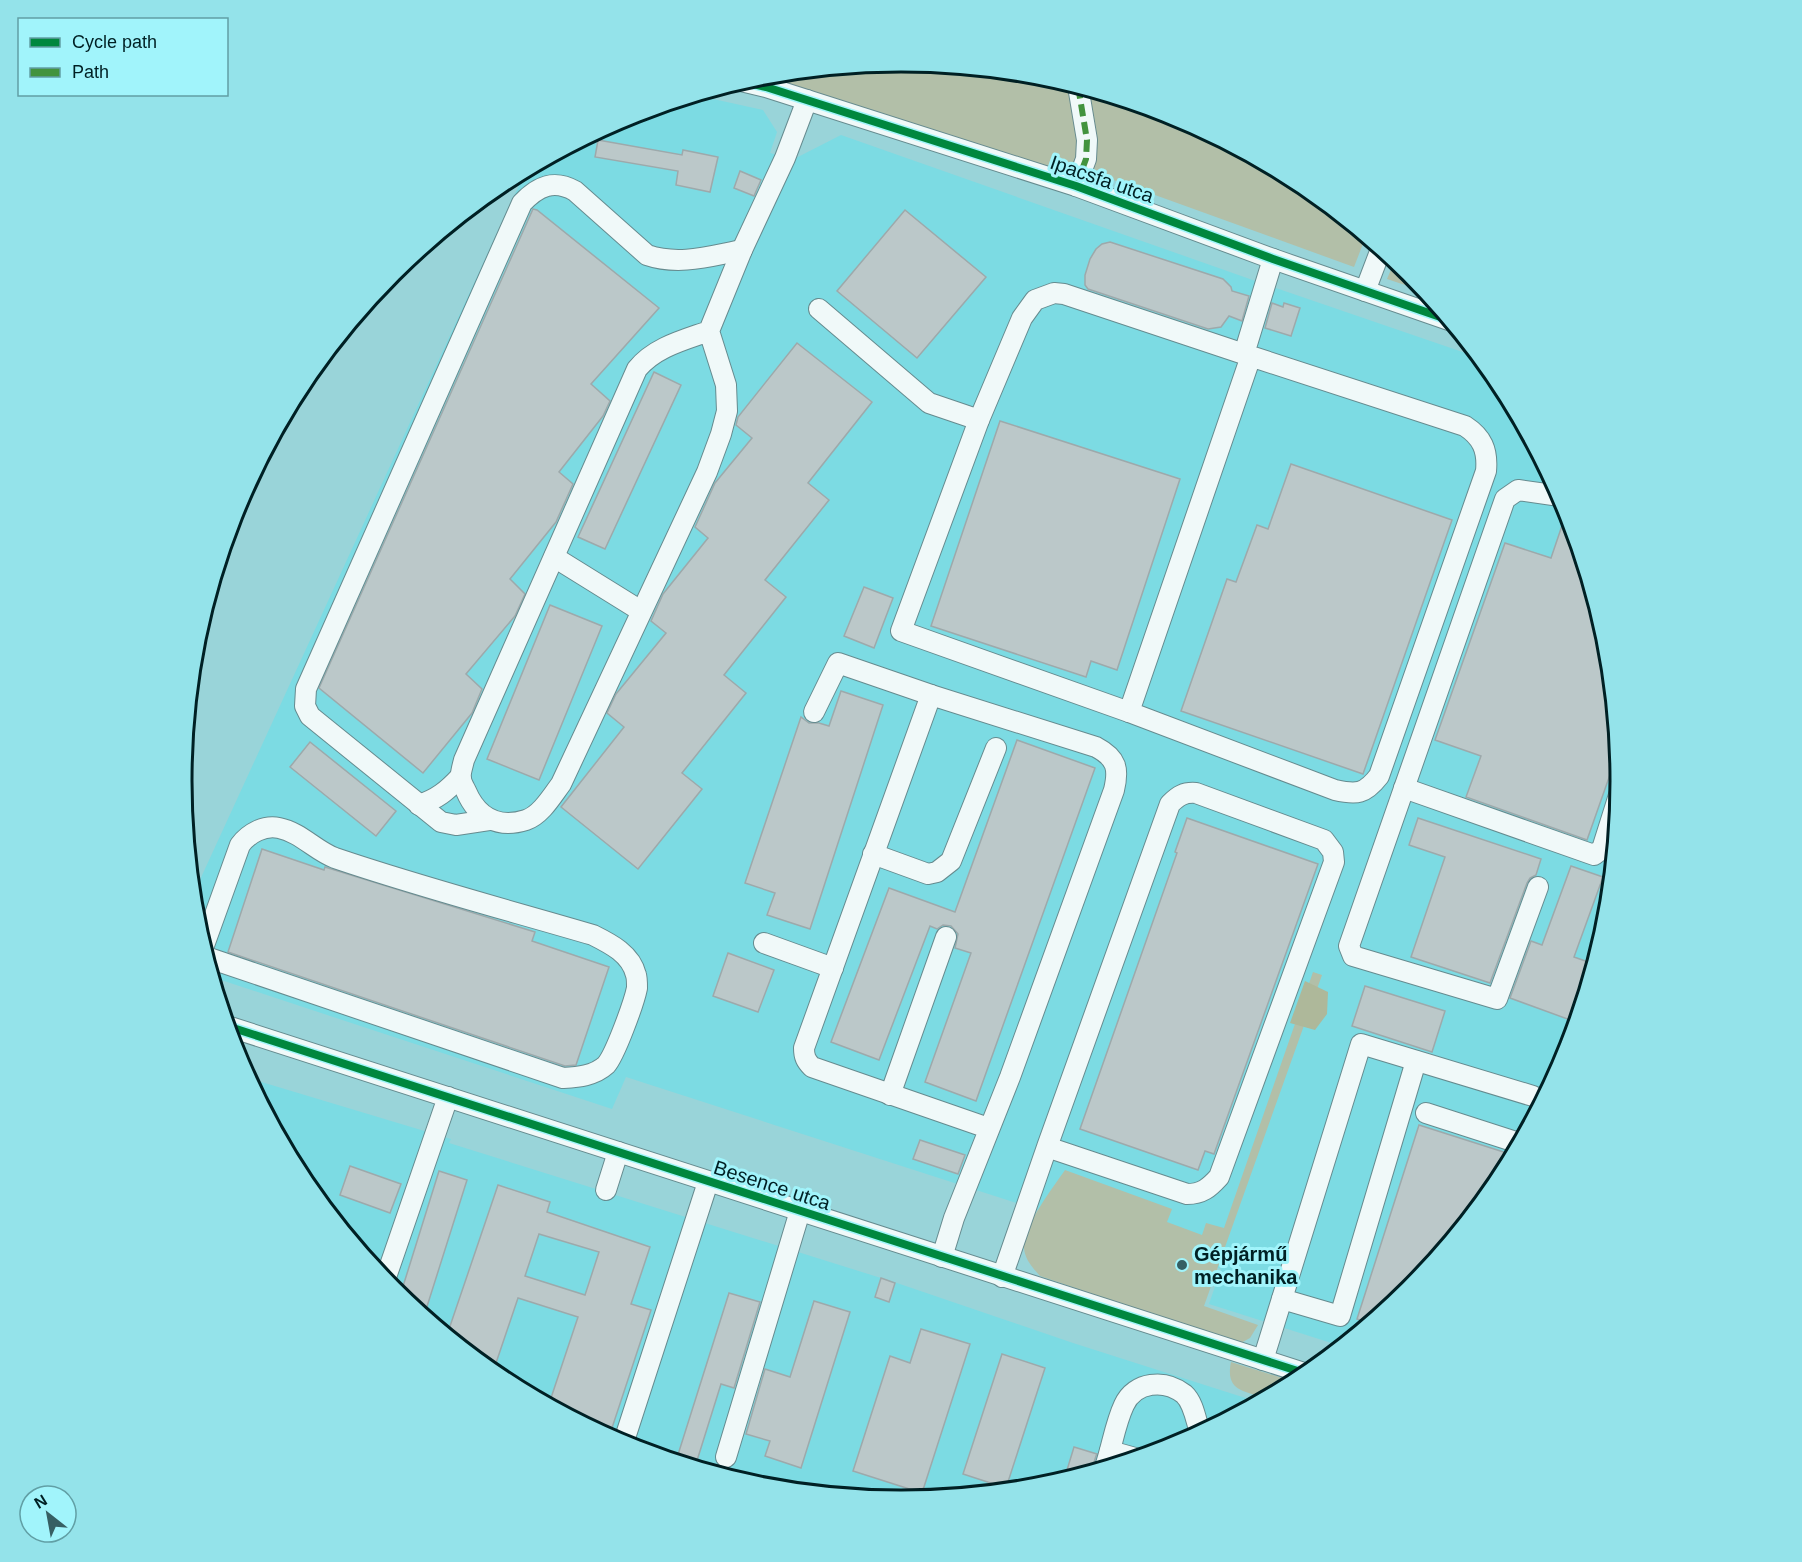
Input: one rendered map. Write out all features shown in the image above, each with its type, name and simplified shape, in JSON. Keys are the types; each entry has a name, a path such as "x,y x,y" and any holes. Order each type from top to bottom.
{"street":[{"name":"Ipacsfa utca","path":"774,84 807,100 1076,186 1273,259 1435,315"},
{"path":"1076,186 1086,159 1087,140 1079,95"},
{"path":"460,777 477,811 489,820 500,823 527,820 541,810 561,784 707,472 721,434 727,411 726,385 709,331 742,250 785,158 807,100"},
{"path":"489,820 456,825 441,822 310,716 305,706 306,689 522,202 533,191 544,187 556,184 566,186 575,191 647,255 663,261 677,262 742,250"},
{"path":"1365,291 1378,257"},
{"path":"1129,712 1247,355 1273,259"},
{"path":"1054,293 1247,355 1465,426 1482,440 1487,460 1486,471 1380,776 1363,791 1355,793 1335,790 1129,712 901,631 979,420 1022,318 1035,300 1054,293"},
{"path":"819,309 929,404 979,420"},
{"path":"419,805 435,800 444,794 460,777 464,760 638,369 645,360 668,346 709,331"},
{"path":"1538,887 1497,999 1353,957 1349,946 1505,499 1518,490 1549,494"},
{"path":"554,557 641,611"},
{"path":"814,712 838,663 1096,747 1106,752 1116,766 1118,774 1022,1044 954,1218 942,1257"},
{"path":"931,695 804,1048 807,1062 812,1067 988,1128"},
{"path":"873,854 928,874 937,872 951,861 996,748"},
{"path":"1404,788 1594,855 1602,849 1608,831"},
{"path":"1002,1276 1047,1147 1170,804 1186,792 1196,793 1324,840 1333,852 1334,862 1219,1177 1209,1188 1198,1194 1187,1194 1047,1147"},
{"path":"209,932 240,845 246,836 258,830 279,828 333,857 593,935 622,952 636,973 637,988 614,1055 593,1073 563,1078 215,960"},
{"path":"890,1095 946,937"},
{"path":"764,943 833,968"},
{"name":"Besence utca","path":"240,1035 448,1097 1296,1370"},
{"path":"1263,1360 1360,1044 1533,1096"},
{"path":"1282,1299 1340,1316 1416,1061"},
{"path":"389,1270 448,1097"},
{"path":"1426,1113 1512,1141"},
{"path":"606,1190 618,1152"},
{"path":"626,1434 708,1182"},
{"path":"726,1457 800,1211"},
{"path":"1108,1459 1124,1404 1135,1390 1142,1386 1165,1385 1184,1394 1197,1425"}],"shaded area":[{"path":"710,98 763,110 777,132 770,153 794,159 841,135 1466,353 1491,387 1515,427 1537,467 1556,510 1586,597 1604,688 1610,781 1604,874 1586,965 1556,1052 1515,1136 1491,1175 1463,1213 1402,1282 1333,1343 1209,1304 1221,1269 626,1077 612,1109 221,980 199,881 520,183 587,145 630,126"},
{"path":"259,1081 451,1139 449,1143 897,1283 1073,1343 1248,1399 1215,1417 1129,1452 1085,1466 994,1484 901,1490 808,1484 717,1466 673,1452 587,1417 546,1395 507,1371 434,1314 368,1248 339,1213 311,1175"}],"green space":[{"path":"901,72 994,78 1085,96 1172,126 1215,145 1295,191 1363,244 1354,267 1083,169 1076,186 759,87 808,78"},
{"path":"1391,270 1407,286 1387,279"},
{"path":"1313,972 1322,975 1204,1306 1258,1325 1250,1338 1239,1344 1040,1276 1026,1256 1024,1240 1039,1208 1065,1170 1172,1209 1167,1222 1202,1235 1206,1223 1224,1228"},
{"path":"1305,981 1328,992 1327,1014 1315,1030 1290,1023"},
{"path":"1231,1362 1283,1378 1255,1395 1238,1388 1231,1379"}],"building":[{"path":"598,140 682,155 683,150 718,157 710,192 676,185 678,171 595,157"},
{"path":"740,171 761,180 754,196 734,188"},
{"path":"533,209 659,308 591,384 610,401 603,416 559,472 573,484 556,522 510,579 525,594 515,616 466,674 482,689 472,713 423,773 319,688"},
{"path":"905,210 986,277 917,358 837,291"},
{"path":"1110,242 1223,279 1232,291 1249,296 1242,321 1229,316 1221,327 1208,329 1088,289 1085,285 1085,275 1090,259 1096,249"},
{"path":"1272,303 1283,307 1284,303 1300,308 1291,336 1265,328"},
{"path":"797,343 872,402 808,483 829,500 765,580 786,597 724,675 746,693 682,773 702,789 638,869 561,807 624,727 607,713 616,694 666,633 651,621 663,594 708,538 695,527 715,483 752,438 736,425 738,417"},
{"path":"654,372 681,385 605,549 578,537"},
{"path":"1000,421 1180,479 1117,670 1091,661 1086,677 931,626"},
{"path":"1291,464 1452,520 1363,774 1181,711 1227,579 1236,582 1257,525 1268,529"},
{"path":"1562,526 1586,597 1604,688 1610,775 1587,840 1466,797 1481,756 1435,740 1505,543 1551,558"},
{"path":"864,587 893,598 874,648 844,636"},
{"path":"550,605 602,626 539,780 487,759"},
{"path":"841,691 883,705 810,929 767,915 775,893 745,883 801,717 809,723 829,726"},
{"path":"1017,740 1095,768 976,1101 925,1082 971,953 955,948 958,934 951,926 943,925 937,929 930,926 879,1060 831,1042 889,888 955,912"},
{"path":"310,742 396,811 376,836 290,767"},
{"path":"1187,818 1318,864 1214,1154 1205,1151 1198,1170 1080,1129 1177,853 1175,852"},
{"path":"1418,818 1541,859 1536,875 1527,883 1490,983 1411,957 1445,857 1409,845"},
{"path":"262,849 324,870 325,867 535,932 532,941 609,967 576,1065 565,1066 228,952"},
{"path":"1571,866 1603,877 1574,957 1587,961 1568,1019 1510,998 1531,941 1542,945"},
{"path":"728,953 774,970 758,1012 713,996"},
{"path":"1365,986 1445,1011 1432,1052 1352,1026"},
{"path":"1419,1125 1505,1152 1463,1213 1434,1248 1368,1314 1361,1320 1357,1319"},
{"path":"920,1140 965,1155 958,1174 913,1159"},
{"path":"350,1166 401,1184 390,1213 340,1195"},
{"path":"439,1171 467,1180 427,1307 403,1285"},
{"path":"498,1185 550,1202 547,1212 650,1247 631,1304 651,1310 612,1428 551,1398 578,1317 518,1298 496,1363 450,1327","holes":["539,1234 599,1252 585,1295 525,1276"]},
{"path":"881,1278 895,1283 889,1302 875,1297"},
{"path":"729,1293 760,1302 734,1388 721,1384 697,1460 678,1454"},
{"path":"814,1301 850,1312 801,1468 765,1456 770,1441 746,1434 765,1369 790,1377"},
{"path":"921,1329 970,1344 923,1489 911,1490 853,1471 890,1356 910,1363"},
{"path":"1002,1354 1045,1368 1008,1481 994,1484 963,1474"},
{"path":"1074,1447 1097,1454 1094,1463 1067,1470"}],"marked path":[{"path":"1076,186 1086,159 1087,140 1079,95"}],"cycle path":[{"path":"762,86 1076,186 1273,259 1435,315"},
{"path":"238,1029 1296,1370"}],"place":[{"name":"Gépjármű mechanika","path":"1182,1265"}]}
